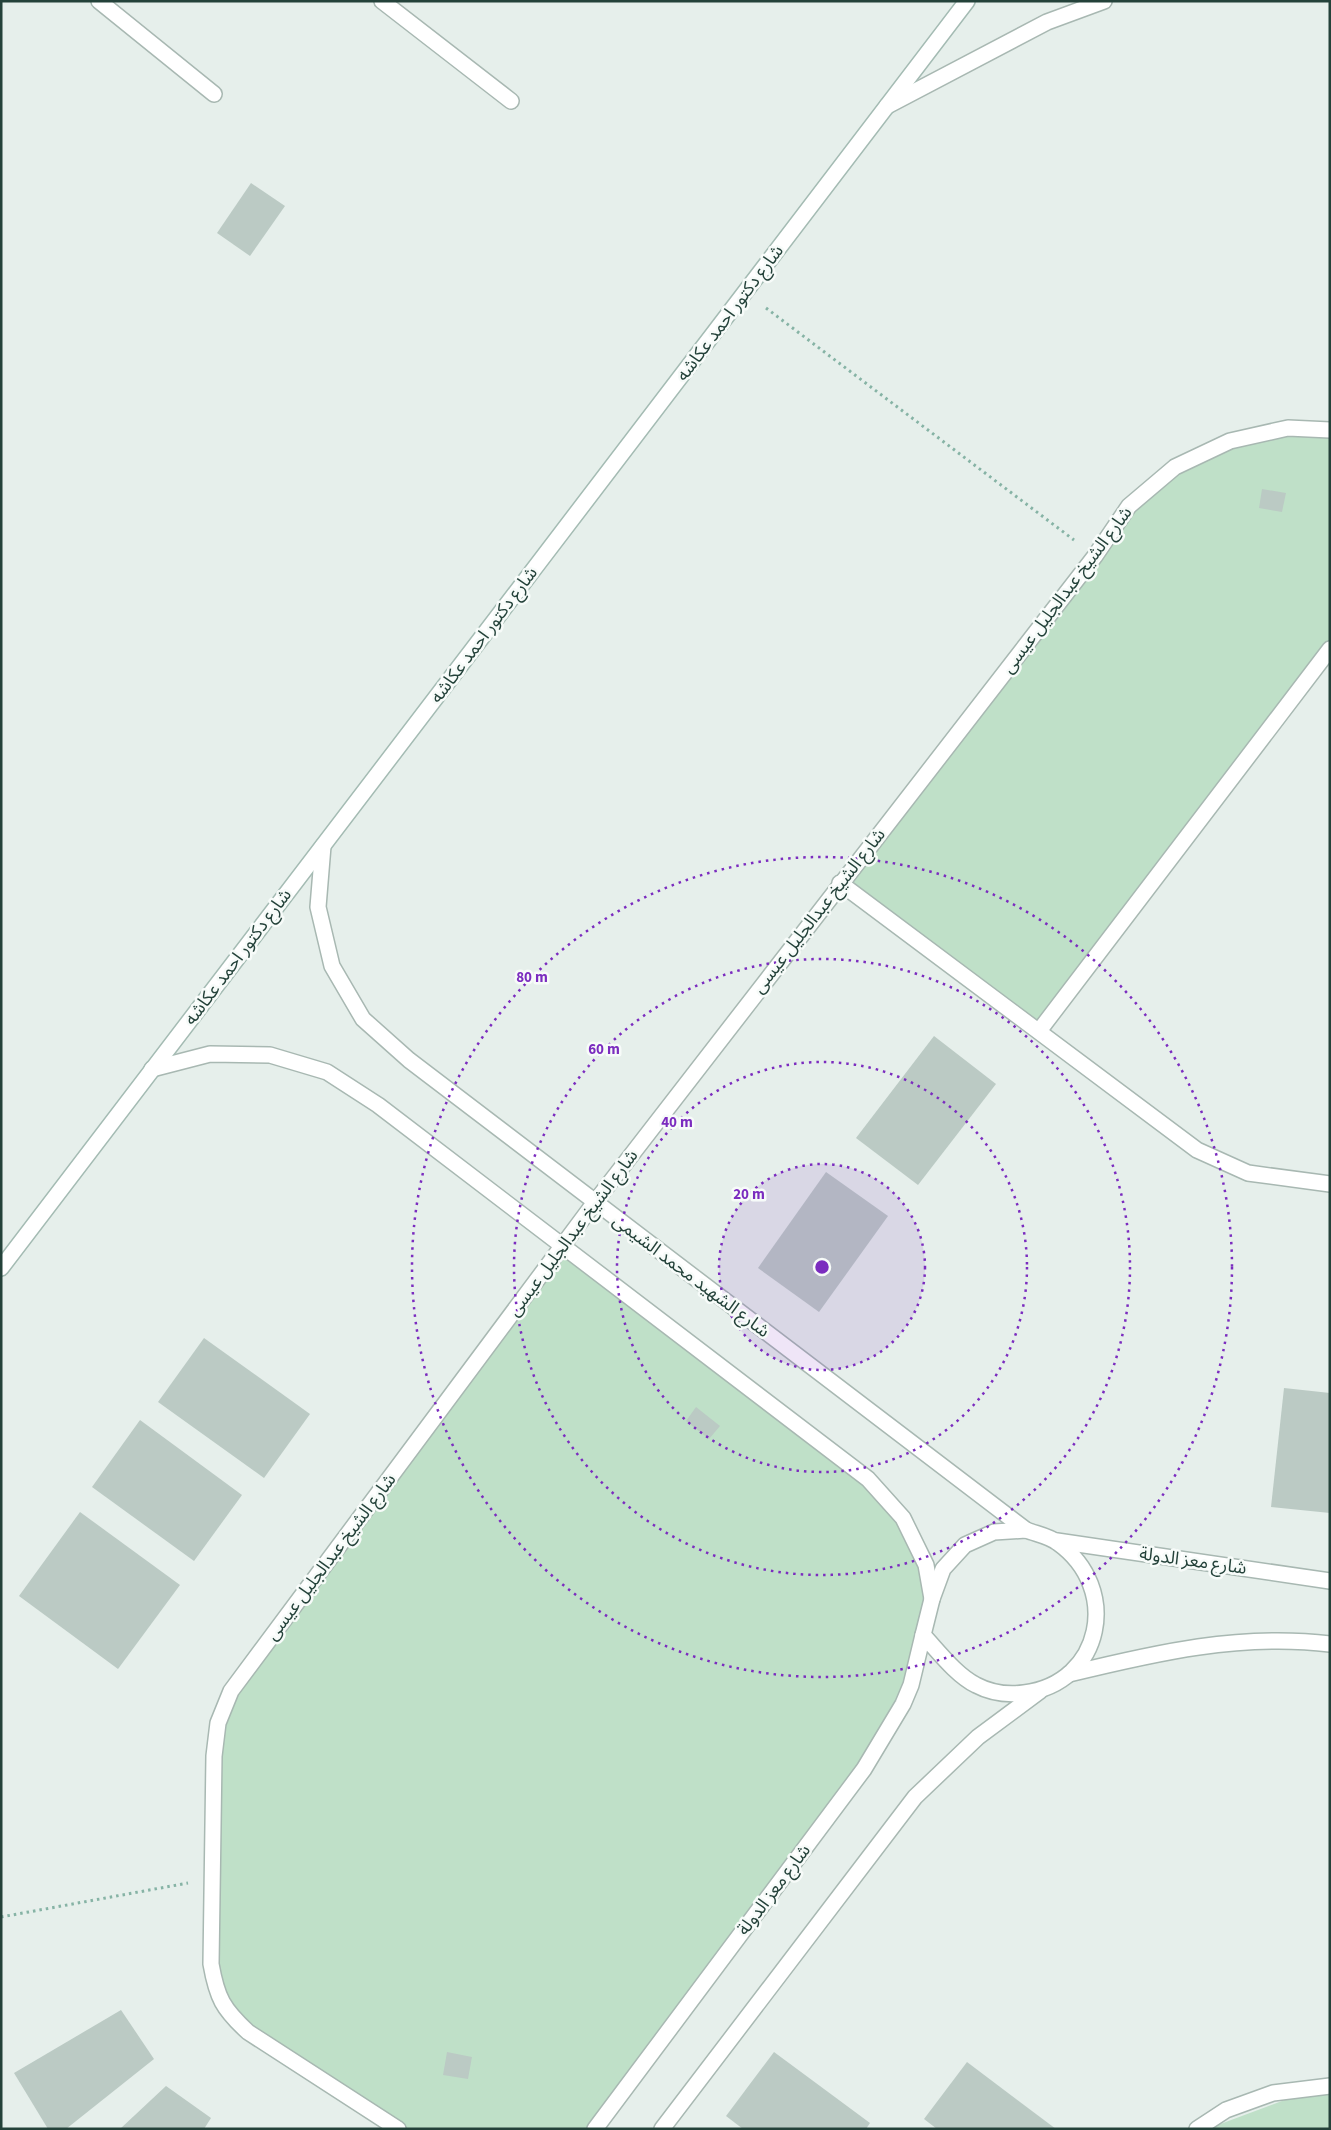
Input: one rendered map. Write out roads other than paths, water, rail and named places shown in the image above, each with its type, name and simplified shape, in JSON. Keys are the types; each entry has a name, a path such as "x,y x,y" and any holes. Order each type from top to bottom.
{"street":[{"path":"99,1 214,94"},
{"path":"382,1 511,101"},
{"name":"شارع دكتور احمد عكاشه","path":"1,1268 967,1"},
{"path":"887,106 1047,22 1104,1"},
{"name":"شارع الشيخ عبدالجليل عيسى","path":"398,2129 248,2032 229,2014 215,1990 210,1964 214,1756 218,1723 231,1691 595,1202 840,883 1095,556 1130,506 1175,467 1230,441 1288,428 1330,430"},
{"path":"1039,1032 1330,649"},
{"name":"شارع الشهيد محمد الشيمى","path":"323,846 318,907 332,966 363,1019 409,1060 1026,1530"},
{"path":"840,883 1197,1150 1248,1173 1330,1184"},
{"path":"152,1069 210,1054 270,1055 327,1072 378,1105 868,1479 903,1518 926,1566 932,1598"},
{"path":"1040,1691 1007,1695 975,1685 950,1664 923,1635 932,1598 943,1569 965,1546 994,1532 1026,1530 1056,1541 1080,1562 1094,1589 1097,1620 1088,1650 1070,1674"},
{"name":"شارع معز الدولة","path":"1056,1541 1330,1581"},
{"name":"شارع معز الدولة","path":"595,2129 864,1769 903,1704 911,1685 923,1635"},
{"path":"662,2129 916,1796 978,1737 1040,1691 1070,1674 1147,1655 1225,1642 1301,1641 1330,1644"},
{"path":"1197,2129 1226,2110 1273,2093 1330,2086"}]}
